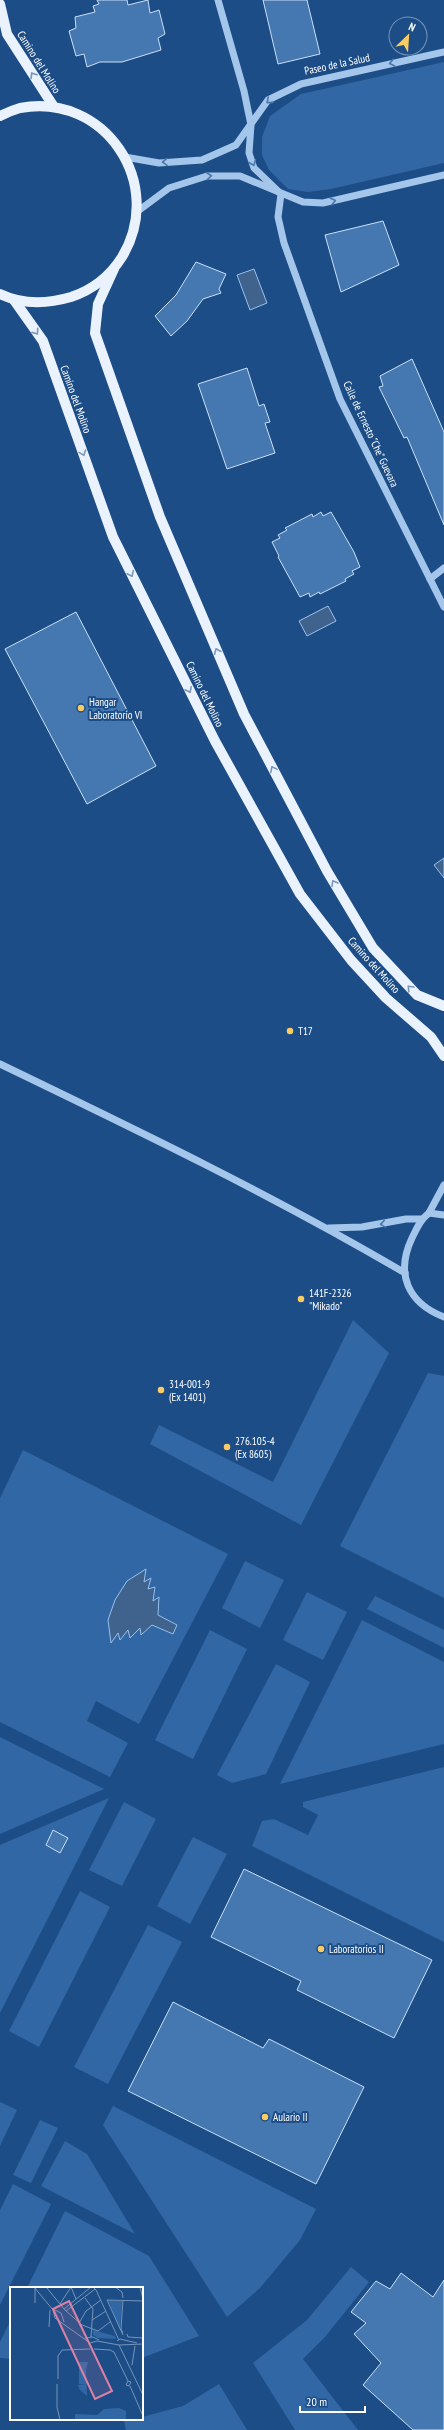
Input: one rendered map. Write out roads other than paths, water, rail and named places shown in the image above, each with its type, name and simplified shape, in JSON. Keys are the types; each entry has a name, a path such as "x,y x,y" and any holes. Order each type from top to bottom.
{"main road":[{"name":"Camino del Molino","path":"0,4 8,34 54,108"},
{"path":"0,116 20,108 54,108 82,116 101,129 125,157 135,183 138,211 131,242 114,269 86,292 51,303 14,300 0,294"},
{"name":"Camino del Molino","path":"114,269 98,304 95,333 160,517 244,714 327,871 373,948 417,995 444,1006"},
{"name":"Camino del Molino","path":"14,300 43,341 113,537 215,741 300,894 351,960 386,998 431,1037 444,1056"}],"street":[{"path":"218,0 244,91 251,125 249,153 254,168 281,194"},
{"name":"Paseo de la Salud","path":"125,157 160,163 202,160 236,145 268,100 301,84 444,52"},
{"path":"138,211 168,188 207,176 240,176 303,202 323,204 444,175"},
{"name":"Calle de Ernesto \"Che\" Guevara","path":"281,194 278,217 284,243 340,399 444,607"},
{"path":"430,579 444,568"},
{"path":"0,1064 118,1121 329,1228 404,1273"},
{"path":"444,1185 429,1213 421,1219 405,1258 404,1273 409,1288 417,1301 429,1311 444,1317"},
{"path":"429,1213 444,1215"},
{"path":"329,1228 362,1227 406,1219 421,1219"}],"place":[{"name":"Hangar Laboratorio VI","path":"81,708"},
{"name":"T17","path":"290,1031"},
{"name":"141F-2326 \"Mikado\"","path":"301,1299"},
{"name":"314-001-9 (Ex 1401)","path":"161,1390"},
{"name":"276.105-4 (Ex 8605)","path":"227,1447"},
{"name":"Laboratorios II","path":"321,1949"},
{"name":"Aulario II","path":"265,2117"}]}
